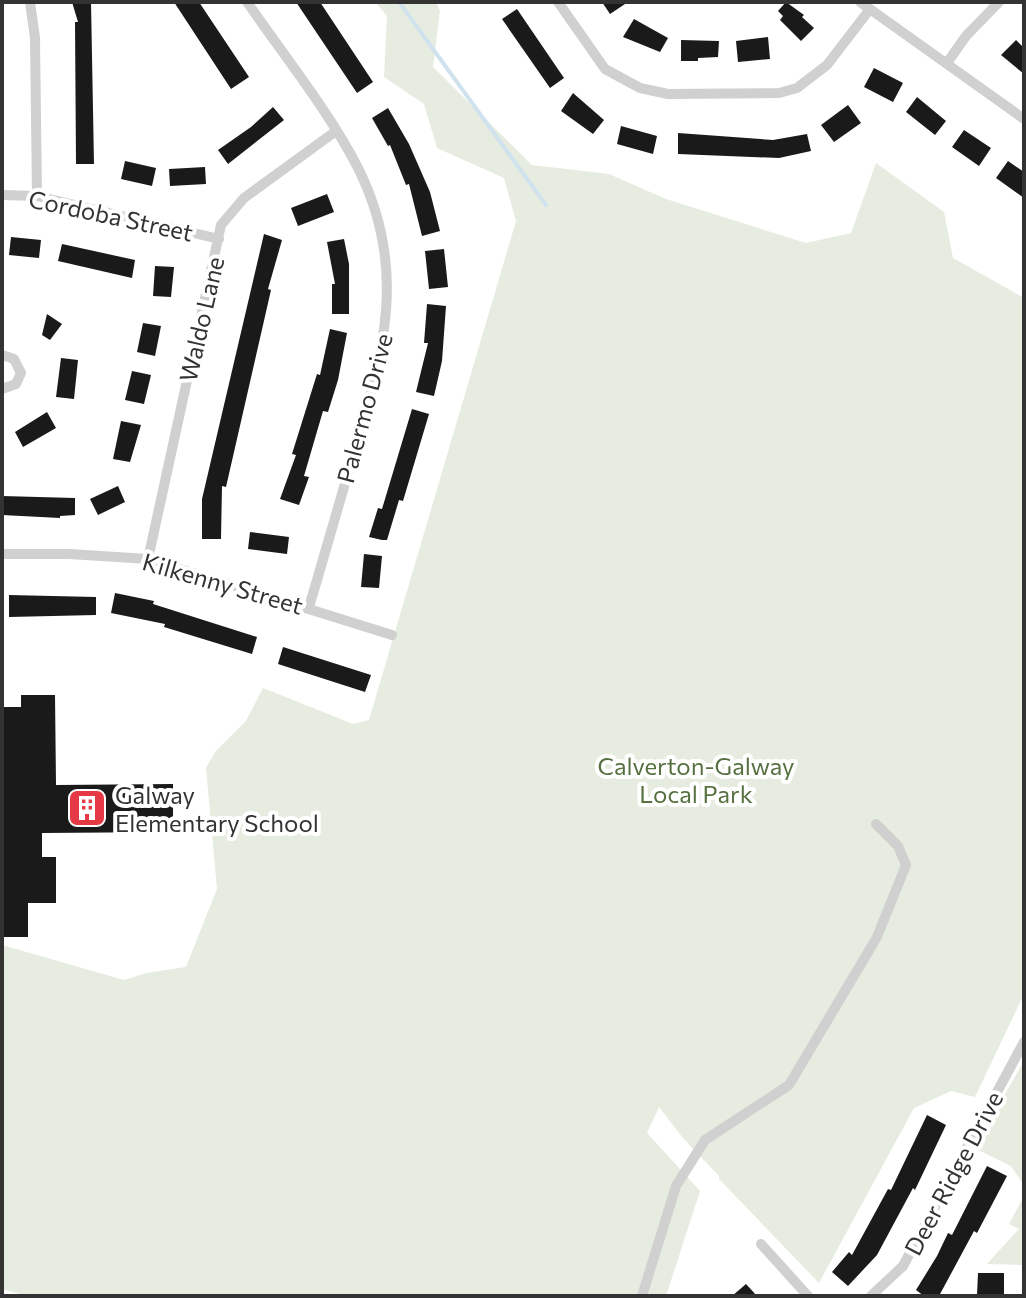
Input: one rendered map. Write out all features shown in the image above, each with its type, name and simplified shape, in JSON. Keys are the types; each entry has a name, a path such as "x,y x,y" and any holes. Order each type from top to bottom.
{"street":[{"path":"30,2 35,38 37,196"},
{"name":"Palermo Drive","path":"247,2 336,131 358,169 380,222 387,263 388,317 378,371 309,607"},
{"path":"558,2 605,69 640,88 668,94 779,93 797,88 827,65 865,6 1024,119"},
{"path":"947,63 966,36 999,2"},
{"name":"Waldo Lane","path":"148,559 221,225 244,198 336,131"},
{"name":"Cordoba Street","path":"2,195 37,196 219,239"},
{"path":"2,355 14,359 21,373 16,384 2,389"},
{"name":"Kilkenny Street","path":"2,554 148,559 392,635"},
{"path":"642,1296 676,1186 705,1140 789,1085 877,937 906,865 898,846 876,824"},
{"name":"Deer Ridge Drive","path":"871,1296 903,1266 1024,1042"},
{"path":"761,1244 808,1296"}],"green space":[{"name":"Calverton-Galway Local Park","path":"375,2 436,2 440,11 433,67 532,165 609,174 666,199 806,243 851,233 876,163 944,212 953,258 1024,298 1024,994 975,1097 951,1091 914,1108 819,1283 719,1179 659,1107 647,1133 700,1191 666,1296 27,1296 2,1289 2,945 124,980 186,967 217,889 206,768 215,752 246,721 263,688 353,724 369,720 516,221 504,178 437,148 424,104 384,77 387,16"},
{"path":"1024,1061 1024,1185 1011,1166 974,1148"},
{"path":"1024,1196 1024,1265 987,1264 1019,1229 1009,1224"}],"building":[{"path":"72,2 91,2 94,164 76,164 75,22 78,22"},
{"path":"174,2 199,2 249,77 231,89"},
{"path":"296,2 320,2 373,82 357,93"},
{"path":"602,2 628,2 610,14"},
{"path":"786,2 804,15 802,17 814,28 801,41 780,20 783,16 778,11"},
{"path":"517,9 564,78 550,88 502,19"},
{"path":"634,19 668,38 660,52 623,37"},
{"path":"768,37 770,59 738,62 736,41"},
{"path":"681,40 719,41 718,57 681,61"},
{"path":"1016,40 1024,48 1024,74 1001,55"},
{"path":"874,68 903,83 893,102 864,87"},
{"path":"573,93 604,120 593,134 561,111"},
{"path":"917,97 946,121 935,135 906,112"},
{"path":"848,105 861,123 834,142 821,125"},
{"path":"273,107 284,120 228,164 218,150"},
{"path":"388,108 409,144 430,192 440,231 422,236 409,184 406,185 390,145 372,118"},
{"path":"621,126 657,136 653,154 617,144"},
{"path":"964,130 991,148 979,166 952,147"},
{"path":"678,133 773,140 807,134 811,151 779,158 678,154"},
{"path":"125,161 156,168 152,186 121,179"},
{"path":"1008,161 1024,172 1024,198 996,178"},
{"path":"205,167 206,184 170,186 169,169"},
{"path":"327,194 334,212 298,226 291,208"},
{"path":"264,234 282,240 268,289 271,290 226,487 222,486 221,539 202,539 202,499"},
{"path":"11,237 41,240 39,258 9,255"},
{"path":"344,239 349,264 349,314 332,314 332,284 335,284 327,242"},
{"path":"62,244 135,260 132,278 58,261"},
{"path":"444,249 448,287 429,289 425,251"},
{"path":"155,266 174,267 171,297 153,296"},
{"path":"427,304 446,306 442,361 434,396 416,392 428,343 424,343"},
{"path":"47,314 62,324 50,340 42,335"},
{"path":"143,323 161,326 155,356 137,352"},
{"path":"330,329 347,333 338,380 328,412 323,411 304,476 309,477 299,505 280,499 296,455 292,454 317,374 320,375"},
{"path":"61,358 78,360 74,399 56,397"},
{"path":"132,371 151,375 144,404 125,400"},
{"path":"412,409 429,414 403,501 399,500 387,540 369,537 378,508 382,509"},
{"path":"47,412 56,428 23,447 15,432"},
{"path":"121,421 141,425 130,462 113,459"},
{"path":"118,486 125,502 98,515 90,499"},
{"path":"2,496 75,498 75,515 60,518 2,515"},
{"path":"250,532 289,537 287,554 248,549"},
{"path":"364,554 382,556 379,588 361,587"},
{"path":"115,593 154,601 153,604 257,637 252,654 164,627 165,624 111,613"},
{"path":"9,595 96,597 96,615 9,617"},
{"path":"283,647 371,675 365,692 278,664"},
{"name":"Galway Elementary School","path":"21,695 55,695 56,785 173,784 173,832 42,833 42,857 56,857 56,903 28,903 28,937 2,937 2,707 21,707"},
{"path":"927,1115 946,1125 915,1190 913,1188 877,1255 848,1286 832,1272 849,1252 852,1255 888,1189 891,1190"},
{"path":"987,1166 1007,1176 939,1296 924,1296 916,1290 948,1233 952,1235"},
{"path":"978,1273 1004,1273 1004,1296 977,1295"},
{"path":"746,1284 757,1296 732,1296"}],"waterway":[{"path":"399,2 546,205"}],"place":[{"name":"Galway Elementary School","path":"87,808"}]}
